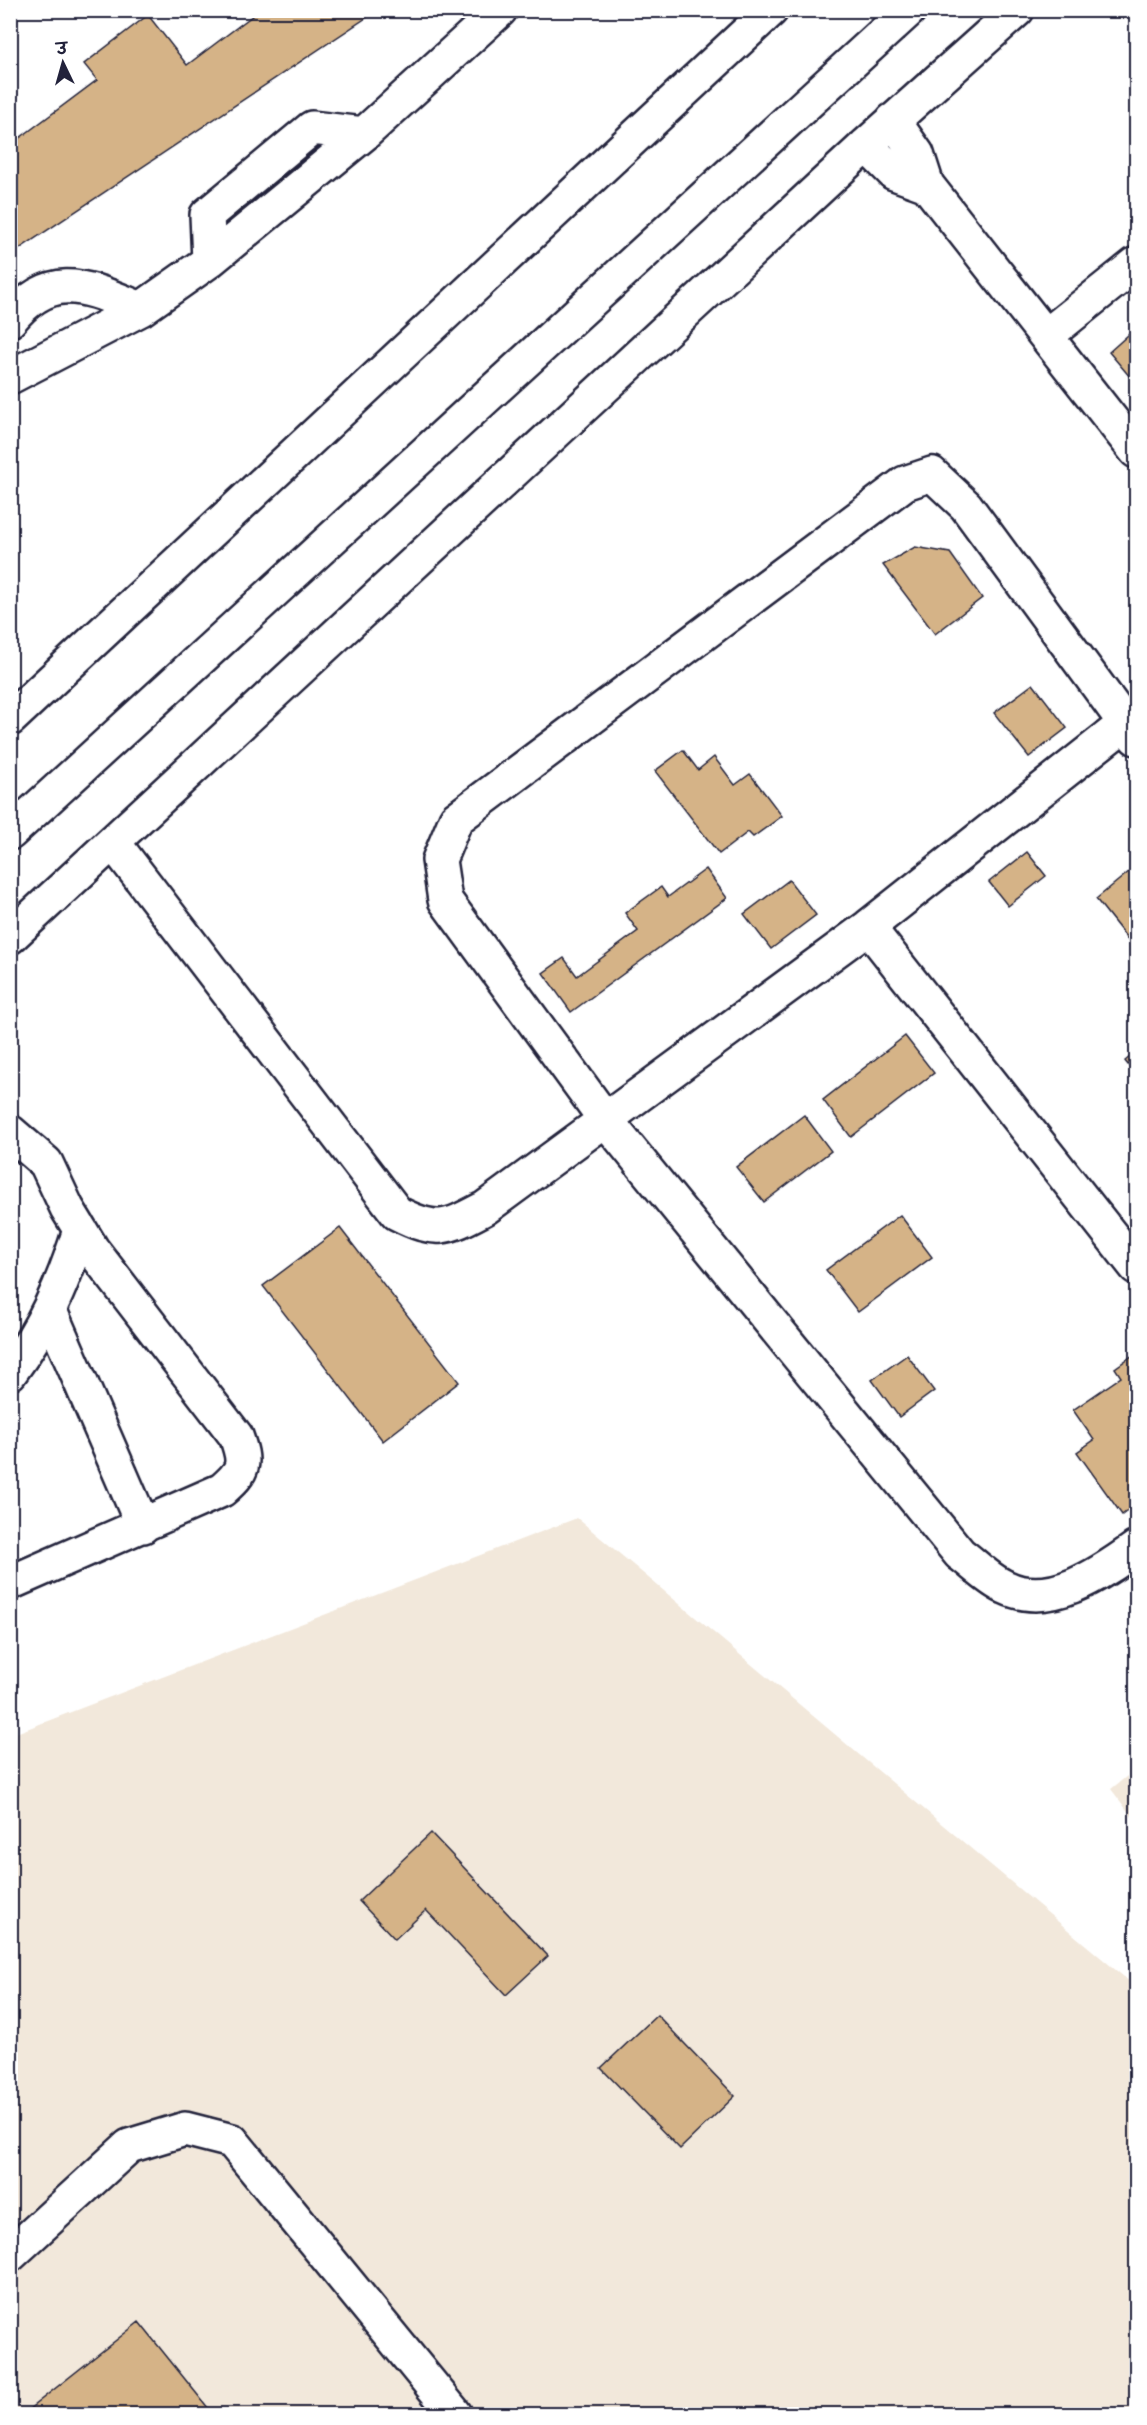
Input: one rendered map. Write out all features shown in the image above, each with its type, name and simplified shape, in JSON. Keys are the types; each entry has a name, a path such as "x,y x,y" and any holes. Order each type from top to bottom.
{"street":[{"path":"10,377 141,309 209,261 207,215 312,128 364,134 500,10"},
{"path":"10,719 771,10"},
{"path":"10,833 909,10"},
{"path":"10,937 893,120 1017,10"},
{"path":"893,120 917,154 927,185 1137,451"},
{"path":"867,145 894,173 927,185"},
{"path":"1046,336 1137,264"},
{"path":"10,320 22,305 60,285 84,288 141,309"},
{"path":"113,842 397,1213 421,1226 449,1226 485,1208 605,1119 868,927 1133,726 966,506 933,474 905,483 456,819 439,860 446,900 605,1119 960,1554 1005,1588 1045,1596 1101,1573 1137,1548"},
{"path":"868,927 1137,1267"},
{"path":"10,1132 46,1163 92,1249 236,1436 243,1453 243,1465 238,1476 222,1490 10,1583"},
{"path":"10,1373 36,1339 50,1311 62,1286 80,1230"},
{"path":"50,1311 143,1526"},
{"path":"10,2255 129,2146 185,2129 232,2141 455,2415"}],"shaded area":[{"path":"577,1518 1136,1987 1136,2414 11,2414 11,1735"},
{"path":"1136,1769 1136,1822 1111,1789"}],"building":[{"path":"260,10 378,10 10,255 10,139 13,143 97,80 84,64 148,15 187,65"},
{"path":"1136,328 1136,384 1109,352"},
{"path":"915,547 950,553 982,598 935,634 883,565"},
{"path":"1033,684 1067,728 1029,757 994,713"},
{"path":"683,750 698,770 714,757 735,785 750,774 782,816 753,837 748,832 719,854 655,771"},
{"path":"1027,852 1046,876 1008,906 989,882"},
{"path":"1136,866 1136,945 1134,947 1096,899"},
{"path":"706,869 727,898 571,1012 543,973 564,958 577,976 638,931 625,913 661,887 668,897"},
{"path":"789,880 816,915 771,949 744,914"},
{"path":"905,1036 934,1073 851,1137 823,1100"},
{"path":"1136,1052 1136,1075 1125,1061"},
{"path":"804,1115 831,1151 764,1202 736,1167"},
{"path":"900,1215 932,1257 858,1312 826,1270"},
{"path":"340,1228 459,1382 383,1441 263,1286"},
{"path":"1136,1353 1136,1504 1122,1515 1077,1452 1094,1440 1073,1410 1121,1377 1115,1368"},
{"path":"907,1355 934,1391 899,1417 872,1380"},
{"path":"431,1833 548,1956 506,1995 426,1910 395,1939 359,1901"},
{"path":"657,2015 735,2096 680,2149 601,2068"},
{"path":"139,2322 213,2414 23,2414"}]}
